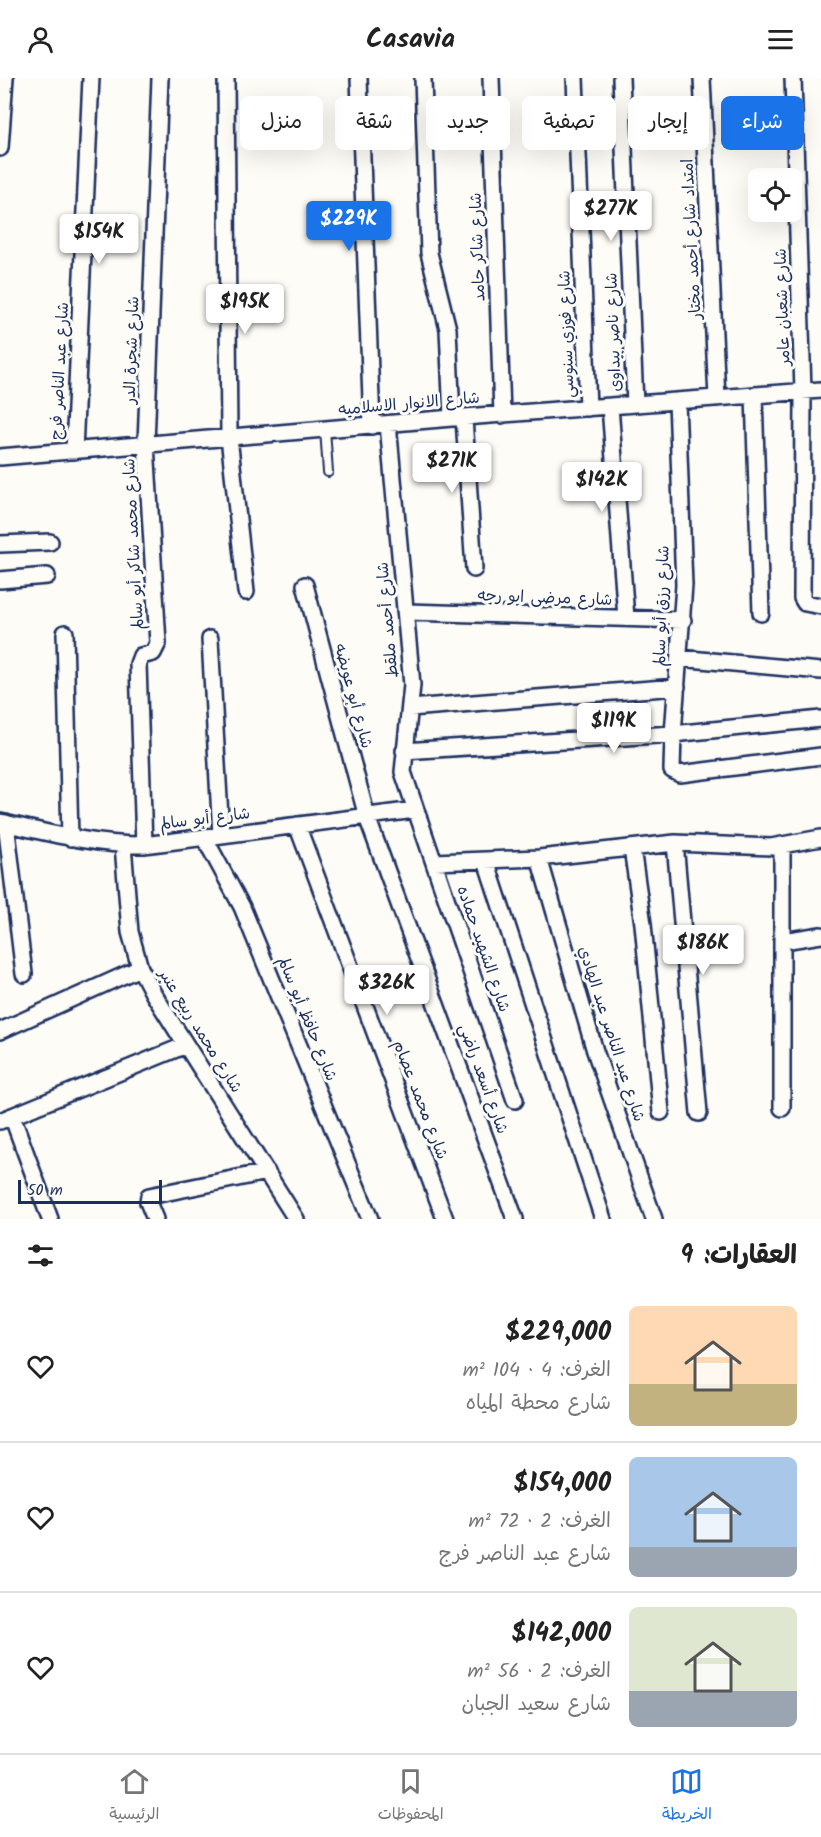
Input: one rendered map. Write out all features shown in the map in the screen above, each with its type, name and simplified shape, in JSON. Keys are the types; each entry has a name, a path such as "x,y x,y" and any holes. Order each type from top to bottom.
{"street":[{"path":"0,148 5,78"},
{"name":"شارع عبد الناصر فرج","path":"74,451 92,78"},
{"name":"شارع شجرة الدر","path":"146,444 160,78"},
{"path":"226,78 229,437 246,592"},
{"path":"359,78 372,426"},
{"path":"423,78 429,253 448,329 474,569"},
{"name":"شارع شاكر حامد","path":"490,78 502,415"},
{"name":"شارع فوزي سنوسي","path":"575,78 588,408"},
{"name":"شارع ناصر بيداوى","path":"621,78 635,404"},
{"name":"امتداد شارع أحمد مختار","path":"702,78 717,398"},
{"name":"شارع شعبان عامر","path":"793,78 803,392 802,598 805,603 821,606"},
{"name":"شارع الانوار الاسلاميه","path":"0,457 821,390"},
{"path":"754,395 761,613"},
{"name":"شارع رزق أبو سالم","path":"677,401 684,549 683,620 672,770 680,774 821,756"},
{"path":"610,406 626,618"},
{"name":"شارع أحمد ملقط","path":"388,424 412,685 403,772 415,810"},
{"name":"شارع محمد شاكر أبو سالم","path":"144,845 138,664 141,656 153,652 158,644 146,444"},
{"path":"0,544 50,542"},
{"path":"0,580 47,576"},
{"name":"شارع أبو عويضه","path":"305,585 367,817"},
{"name":"شارع مرضى ابو رجه","path":"407,612 683,620"},
{"path":"65,633 70,838"},
{"path":"210,639 221,835"},
{"path":"679,658 821,671"},
{"path":"410,708 677,687"},
{"path":"404,751 673,734 821,719"},
{"name":"شارع أبو سالم","path":"3,823 70,838 123,845 144,845 415,810"},
{"name":"شارع الشهيد حماده","path":"415,810 515,1100"},
{"name":"شارع أسعد راضي","path":"367,817 515,1219"},
{"path":"3,823 24,974"},
{"name":"شارع محمد عصام","path":"297,825 445,1219"},
{"name":"شارع حافظ أبو سالم","path":"204,837 242,907 370,1219"},
{"path":"434,862 539,858 675,843 771,847 821,838"},
{"path":"675,843 699,1113"},
{"name":"شارع محمد ربيع عنبر","path":"123,845 130,932 140,968 153,993 296,1219"},
{"path":"782,845 782,1108"},
{"path":"632,848 643,924 661,1112"},
{"name":"شارع عبد الناصر عبد الهادي","path":"539,858 595,1051 654,1219"},
{"path":"486,861 603,1219"},
{"path":"783,941 821,936"},
{"path":"0,1031 140,968"},
{"path":"50,1219 6,1119 186,1045"},
{"path":"155,1219 148,1202 150,1196 267,1172"}],"lane":[{"path":"325,429 328,472"}]}
